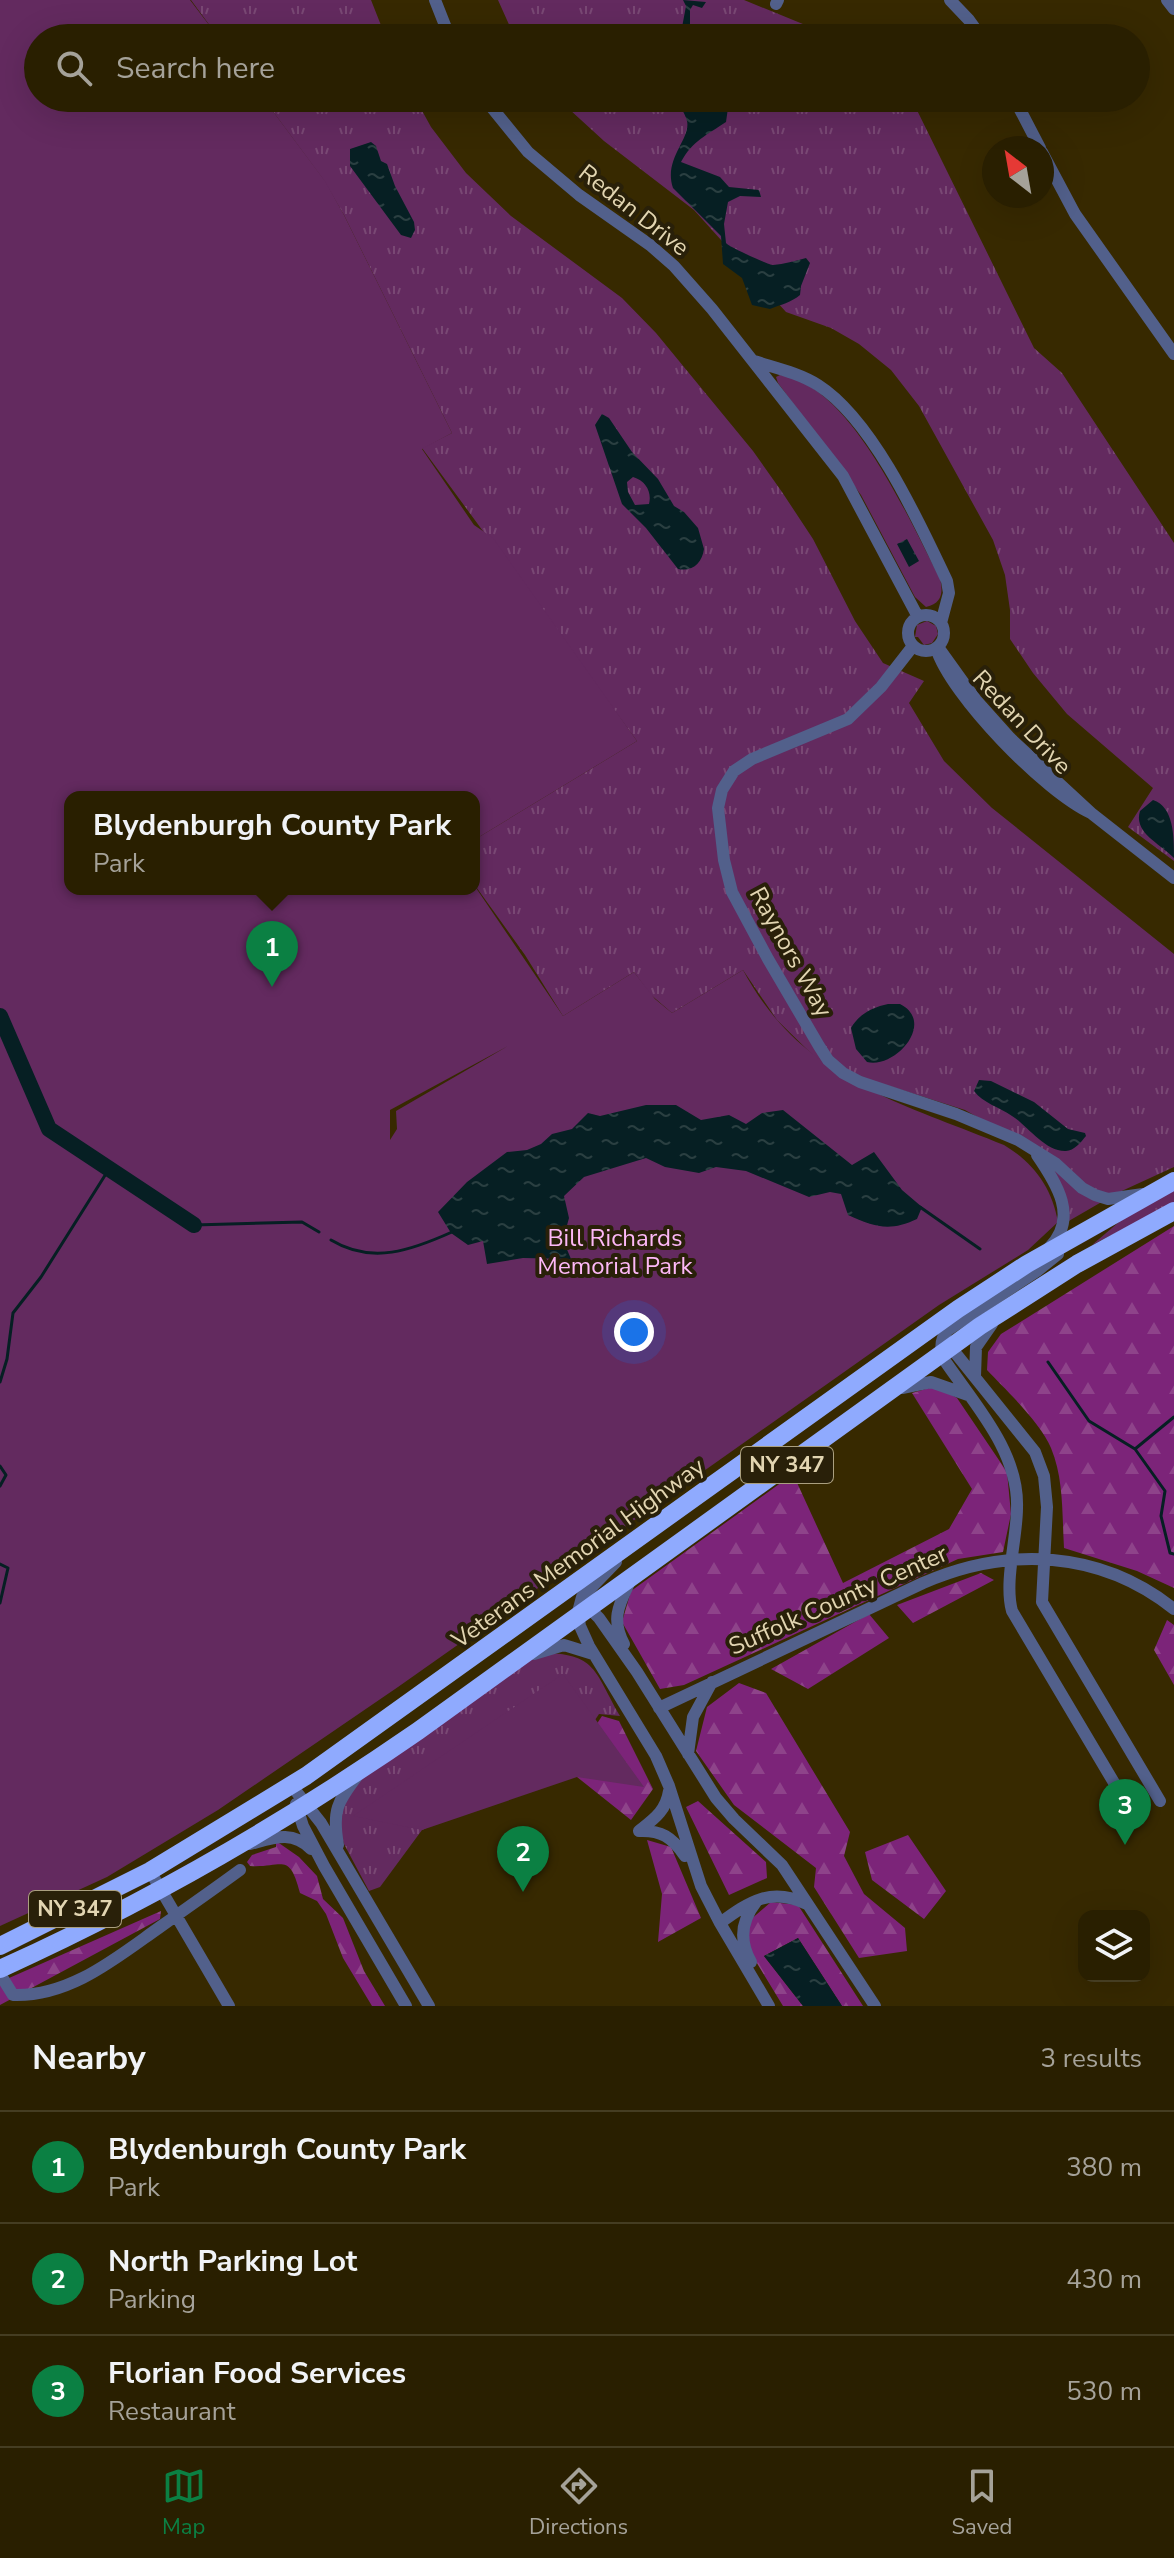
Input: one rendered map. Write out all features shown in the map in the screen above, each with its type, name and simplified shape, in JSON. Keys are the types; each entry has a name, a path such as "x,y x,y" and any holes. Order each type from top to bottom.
{"highway":[{"name":"Veterans Memorial Highway","path":"0,1946 150,1871 291,1785 911,1342 1041,1256 1174,1181"},
{"name":"Veterans Memorial Highway","path":"0,1971 161,1890 303,1808 516,1660 583,1608 884,1395 944,1348 1095,1253 1174,1211"}],"street":[{"path":"435,0 444,24"},
{"path":"950,0 972,24"},
{"path":"1167,0 1174,9"},
{"name":"Redan Drive","path":"495,112 518,141 549,171 631,230 674,266 843,476 918,617"},
{"path":"1021,112 1034,136"},
{"path":"1054,174 1075,214 1174,354"},
{"path":"752,361 803,377 819,386 841,404 864,432 899,488 947,581 949,593 941,623 944,633 937,648 922,651 913,646 908,630 918,617 933,617 941,623"},
{"name":"Raynors Way","path":"913,646 881,687 848,719 752,759 734,771 722,790 718,808 732,892 756,939 828,1060 843,1073 1018,1140 1055,1163 1082,1188 1095,1195 1114,1198 1152,1193"},
{"name":"Redan Drive","path":"937,648 946,671 1032,766 1066,798 1091,813 1174,878"},
{"path":"1033,1149 1058,1189 1064,1207 1061,1232 1041,1256"},
{"path":"1085,1231 1037,1271 948,1330 944,1348 968,1395 1001,1445 1014,1475 1017,1510 1010,1595 1014,1616 1132,1813"},
{"path":"976,1379 976,1347 1002,1311"},
{"path":"911,1342 929,1338 944,1348 976,1379 1035,1452 1044,1476 1047,1507 1042,1602 1160,1801"},
{"path":"884,1395 916,1383 931,1382 968,1395"},
{"path":"645,1534 589,1589 583,1608 585,1639 645,1736 669,1786 695,1872 720,1923 772,2006"},
{"name":"Suffolk County Center","path":"659,1708 936,1577 973,1565 1045,1558 1075,1563 1117,1576 1174,1609"},
{"path":"632,1576 618,1605 616,1618 620,1637 637,1672 721,1805 776,1858 875,2006"},
{"path":"558,1597 583,1608 637,1672"},
{"path":"516,1660 559,1645 576,1647 594,1655"},
{"path":"688,1754 693,1717 712,1682"},
{"path":"341,1856 335,1811 364,1768"},
{"path":"291,1785 303,1808 324,1866"},
{"path":"669,1786 665,1808 639,1831 668,1836 695,1872"},
{"path":"303,1808 341,1856 429,2006"},
{"path":"236,1849 279,1836 293,1837 308,1845 324,1866 406,2006"},
{"path":"0,1971 13,1995 33,1996 69,1985 103,1968 240,1870"},
{"path":"150,1871 229,2006"},
{"path":"720,1923 772,1895 782,1895 809,1905"},
{"path":"756,1902 744,1924 743,1945 772,2006"}],"green space":[{"name":"Bill Richards Memorial Park","path":"0,0 190,0 208,24 24,24 24,112 273,112 325,181 344,215 452,433 422,449 474,525 493,538 637,741 480,836 480,791 64,791 64,895 480,894 563,1016 634,972 655,999 672,1013 743,970 767,1007 793,1037 823,1062 891,1099 1015,1152 1033,1168 1046,1187 1058,1222 1028,1250 939,1305 398,1687 218,1810 107,1877 0,1926","holes":["508,1046 396,1111 397,1129 390,1140 390,1110"]},
{"path":"191,0 371,0 380,24 209,24"},
{"path":"498,0 744,0 803,24 509,24"},
{"path":"273,112 423,112 466,173 511,216 622,298 656,333 753,451 782,492 813,539 855,621 883,663 924,681 909,703 944,761 992,808 1174,954 1174,1167 1113,1195 1093,1191 1055,1162 965,1110 823,1065 777,1020 743,970 672,1013 650,994 634,972 563,1016 525,955 480,892 480,836 637,741 422,448 452,433 344,215 323,179"},
{"path":"572,112 918,112 1034,348 1062,373 1174,543 1174,861 1128,827 1153,788 1067,714 1010,639 1005,575 993,540 919,406 891,370 859,344 831,328 786,312 694,210 604,141"},
{"path":"780,375 806,384 831,402 875,458 940,578 941,592 936,603 926,607 915,597 861,495 778,383 776,377"},
{"path":"927,621 936,626 938,634 932,643 924,645 915,637 917,625"},
{"path":"1049,1161 1105,1200 1067,1222"},
{"path":"1174,1187 1174,1203 1092,1245 1119,1222"},
{"path":"1174,1226 1174,1588 1137,1571 1064,1548 1060,1485 1051,1448 1031,1418 987,1370 988,1352 1001,1334"},
{"path":"936,1386 957,1398 1007,1472 1011,1514 1003,1552 958,1559 684,1685 660,1689 622,1622 631,1591 793,1474 843,1583 949,1529 972,1489 912,1393"},
{"path":"981,1573 994,1580 913,1623 897,1605"},
{"path":"869,1614 889,1638 808,1689 771,1669"},
{"path":"1167,1620 1174,1625 1174,1685 1154,1650"},
{"path":"540,1653 559,1654 584,1661 598,1676 620,1716 599,1714 563,1768 530,1778 422,1830 380,1887 369,1891 344,1844 337,1820 356,1782"},
{"path":"563,1674 644,1787 577,1777 422,1830 353,1816"},
{"path":"739,1683 766,1693 850,1832 844,1856 864,1894 905,1928 907,1951 859,1958 814,1887 816,1868 734,1805 696,1751 707,1707"},
{"path":"602,1716 619,1721 653,1789 631,1820 567,1769"},
{"path":"698,1801 766,1862 767,1878 729,1895 686,1807"},
{"path":"908,1835 946,1891 924,1919 872,1880 865,1852"},
{"path":"647,1840 671,1847 701,1918 658,1942 662,1894"},
{"path":"276,1841 299,1857 317,1876 323,1899 343,1918 364,1971 385,2006 372,2006 343,1958 326,1914 317,1901 300,1893 292,1871 283,1864 250,1866 247,1862 252,1855 276,1847"},
{"path":"771,1902 798,1905 863,2006 842,2006 798,1938 764,1956 803,2006 783,2006 749,1950 749,1921"},
{"path":"161,1911 160,1919 0,2005 0,1982"}],"water":[{"path":"683,0 706,2 702,8 693,5 690,24 683,24 686,6"},
{"path":"683,112 727,112 726,122 695,144 681,162 720,177 729,187 759,190 761,197 740,196 728,202 724,224 726,243 773,265 806,258 810,263 800,295 793,300 770,309 752,305 742,278 723,264 721,236 673,188 672,168 687,128"},
{"path":"371,142 376,146 381,161 387,164 414,222 415,230 411,238 401,235 350,166 350,149"},
{"path":"602,414 609,418 632,452 658,479 674,506 698,528 704,549 696,565 678,569 646,528 622,504 595,425","holes":["633,477 647,488 649,504 635,505 627,482"]},
{"path":"907,539 919,561 909,567 897,544"},
{"path":"1153,800 1169,816 1174,858 1141,826 1140,811"},
{"path":"888,1004 900,1004 910,1012 914,1022 913,1032 900,1051 878,1062 867,1062 856,1049 851,1028 867,1012"},
{"path":"979,1080 991,1081 1034,1102 1068,1129 1085,1133 1086,1136 1069,1151 1051,1147 1018,1120 978,1095 974,1091"},
{"path":"646,1105 676,1105 701,1120 729,1115 746,1124 762,1113 783,1110 852,1165 874,1152 902,1190 922,1207 917,1219 907,1223 890,1227 874,1225 848,1215 841,1194 830,1192 809,1197 746,1171 716,1167 699,1173 665,1167 646,1158 584,1177 564,1196 569,1218 563,1240 571,1259 523,1258 487,1264 483,1241 468,1245 451,1233 438,1212 467,1182 507,1152 527,1150 541,1144 552,1134 572,1129 588,1113 600,1116"},
{"path":"798,1938 842,2006 803,2006 764,1956"}],"waterway":[{"path":"0,1016 49,1129 194,1225"},
{"path":"0,1382 7,1359 13,1313 41,1277 109,1169"},
{"path":"920,1207 980,1249"},
{"path":"194,1225 302,1222 319,1232"},
{"path":"331,1240 346,1248 377,1253 407,1249 452,1232"},
{"path":"1048,1362 1089,1421 1135,1449 1165,1491 1161,1516 1170,1553 1174,1554"},
{"path":"1135,1449 1174,1417"},
{"path":"0,1466 6,1475 0,1486"},
{"path":"0,1564 8,1568 0,1603"}],"place":[{"name":"Blydenburgh County Park","path":"272,987"},
{"name":"Florian Food Services","path":"1125,1845"},
{"name":"North Parking Lot","path":"523,1892"}]}
